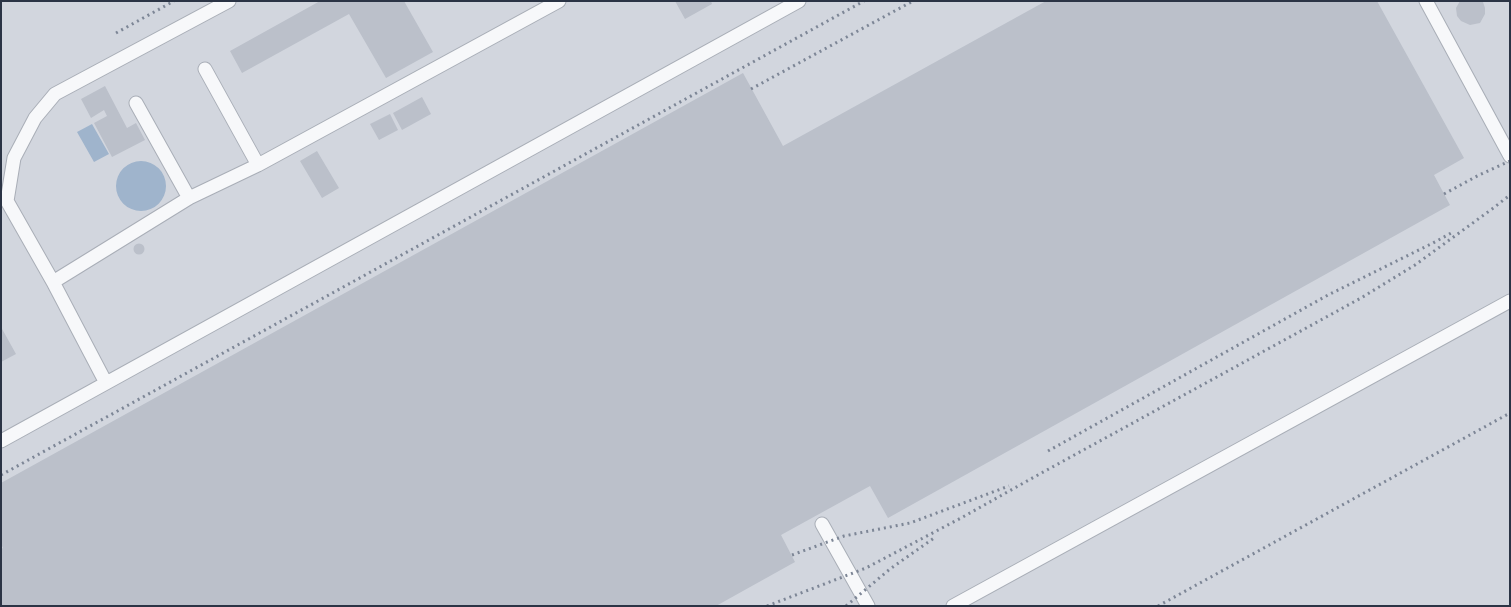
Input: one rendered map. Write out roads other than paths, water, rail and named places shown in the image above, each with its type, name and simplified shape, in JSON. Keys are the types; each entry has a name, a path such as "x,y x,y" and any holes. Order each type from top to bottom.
{"lane":[{"path":"106,383 53,282 7,201 14,158 35,118 55,94 229,1"},
{"path":"53,282 189,198 258,165 559,1"},
{"path":"1,441 799,1"},
{"path":"1426,1 1509,150"},
{"path":"205,69 258,165"},
{"path":"136,103 189,198"},
{"path":"953,606 1510,301"},
{"path":"822,524 868,606"}],"water":[{"path":"92,124 109,154 94,162 77,132"},
{"path":"141,161 151,163 159,168 164,176 166,186 164,196 159,204 151,209 141,211 131,209 123,204 118,196 116,186 118,176 123,168 131,163"}],"railway":[{"path":"116,33 174,1"},
{"path":"1,475 864,1"},
{"path":"751,89 913,1"},
{"path":"1444,194 1479,175 1510,161"},
{"path":"767,606 866,568 961,518 1361,298 1415,265 1510,195"},
{"path":"1048,451 1328,295 1453,232"},
{"path":"1158,606 1510,413"},
{"path":"792,555 844,536 910,523 1009,486"},
{"path":"846,606 890,569 934,538"}]}
